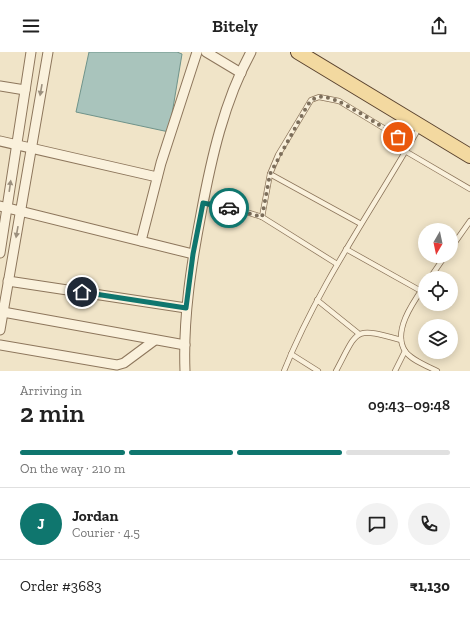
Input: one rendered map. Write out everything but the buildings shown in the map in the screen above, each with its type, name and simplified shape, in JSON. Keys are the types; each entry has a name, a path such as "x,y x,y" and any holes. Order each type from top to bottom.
{"main road":[{"path":"298,52 470,156"},
{"path":"314,52 470,146"}],"street":[{"path":"0,253 4,206 16,145 31,52"},
{"path":"0,330 48,52"},
{"path":"141,241 157,177 197,52"},
{"path":"206,52 240,73"},
{"path":"185,371 186,308 193,254 209,173 224,117 240,73 250,52"},
{"path":"0,86 25,90"},
{"path":"0,141 157,177"},
{"path":"4,206 193,254"},
{"path":"8,281 186,308"},
{"path":"3,312 185,345"},
{"path":"0,345 117,365 124,363 155,340"}],"lane":[{"path":"262,217 270,174 311,100 319,97 339,101 410,144"},
{"path":"284,371 317,300 337,264 420,127"},
{"path":"405,151 470,189"},
{"path":"270,174 360,224"},
{"path":"203,203 240,210 262,217 337,264"},
{"path":"458,238 470,221"},
{"path":"346,249 418,289"},
{"path":"418,296 405,319 401,340 405,351 413,358 437,371"},
{"path":"317,300 358,333"},
{"path":"336,371 353,339 358,333 365,331 401,340"},
{"path":"395,371 405,351"},
{"path":"291,354 318,371"}],"water":[{"path":"89,52 177,52 182,54 169,132 76,112"}],"way so far":[{"path":"229,208 262,217 265,191 270,174 278,155 311,100 319,97 339,101 398,137"}],"route":[{"path":"82,292 186,308 193,254 203,203 229,208"}]}
